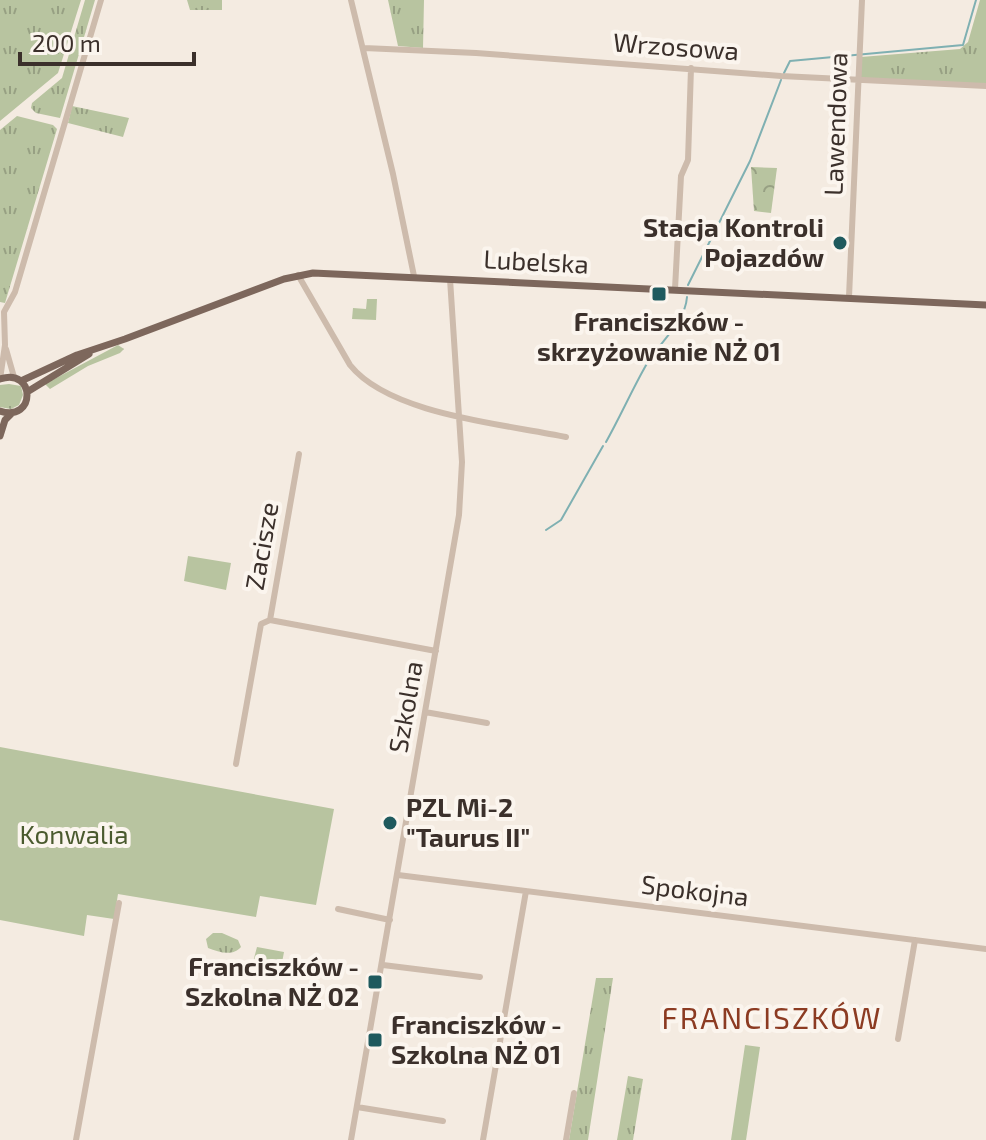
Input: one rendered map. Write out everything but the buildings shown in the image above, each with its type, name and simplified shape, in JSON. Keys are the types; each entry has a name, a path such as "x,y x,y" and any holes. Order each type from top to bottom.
{"main road":[{"name":"Lubelska","path":"0,379 17,379 298,275 322,272 986,305"},
{"name":"Lubelska","path":"27,392 98,349"},
{"path":"0,436 5,420 24,407 27,392 17,379"},
{"path":"0,411 11,414"}],"street":[{"path":"0,379 5,345 4,312 15,292 101,0"},
{"path":"351,0 414,276"},
{"name":"Lawendowa","path":"849,297 862,0"},
{"name":"Wrzosowa","path":"364,48 986,86"},
{"path":"675,289 681,176 688,160 691,68"},
{"path":"298,275 357,373 405,402 566,437"},
{"name":"Szkolna","path":"351,1140 459,515 462,471 450,279"},
{"path":"5,345 17,379"},
{"name":"Zacisze","path":"299,454 270,620 436,651"},
{"path":"236,764 261,624 270,620"},
{"path":"425,712 487,723"},
{"name":"Spokojna","path":"398,875 986,949"},
{"path":"483,1140 526,891"},
{"path":"76,1140 119,903"},
{"path":"338,909 390,920"},
{"path":"898,1039 915,940"},
{"path":"383,965 480,977"},
{"path":"566,1140 574,1093"},
{"path":"357,1107 443,1121"}],"green space":[{"path":"0,0 81,0 58,73 0,121"},
{"path":"85,0 95,0 60,118 36,113 31,108 32,103 62,78"},
{"path":"187,0 222,0 222,10 190,10"},
{"path":"388,0 424,0 423,48 398,46"},
{"path":"980,0 986,0 986,84 859,78 861,57 960,49 968,42"},
{"path":"72,106 129,118 123,137 68,123"},
{"path":"17,116 53,125 57,129 5,303 0,302 0,130"},
{"path":"751,167 777,168 771,213 754,211"},
{"path":"367,299 377,299 376,320 352,319 353,308 366,309"},
{"path":"118,345 124,349 120,353 88,366 50,389 45,384"},
{"path":"0,385 21,386 23,395 19,405 11,409 0,407"},
{"path":"188,556 231,563 226,590 184,581"},
{"name":"Konwalia","path":"0,747 334,809 316,905 260,896 256,917 118,894 114,919 87,915 84,936 0,920"},
{"path":"213,933 222,933 238,940 241,947 230,953 208,948 206,939"},
{"path":"257,947 284,952 281,968 253,962"},
{"path":"596,978 613,978 588,1140 569,1140"},
{"path":"745,1045 760,1047 746,1140 731,1140"},
{"path":"628,1076 643,1079 633,1140 617,1140"}],"waterway":[{"path":"784,73 790,61 963,45 976,0"},
{"path":"688,285 750,161 781,80"},
{"path":"606,442 650,358 676,325 687,297"},
{"path":"546,530 561,520 603,446"}],"place":[{"name":"Stacja Kontroli Pojazdów","path":"840,243"},
{"name":"Franciszków - skrzyżowanie NŻ 01","path":"659,294"},
{"name":"PZL Mi-2 \"Taurus II\"","path":"390,823"},
{"name":"Franciszków - Szkolna NŻ 02","path":"375,982"},
{"name":"Franciszków - Szkolna NŻ 01","path":"375,1040"}],"district":[{"name":"FRANCISZKÓW","path":"772,1019"}]}
